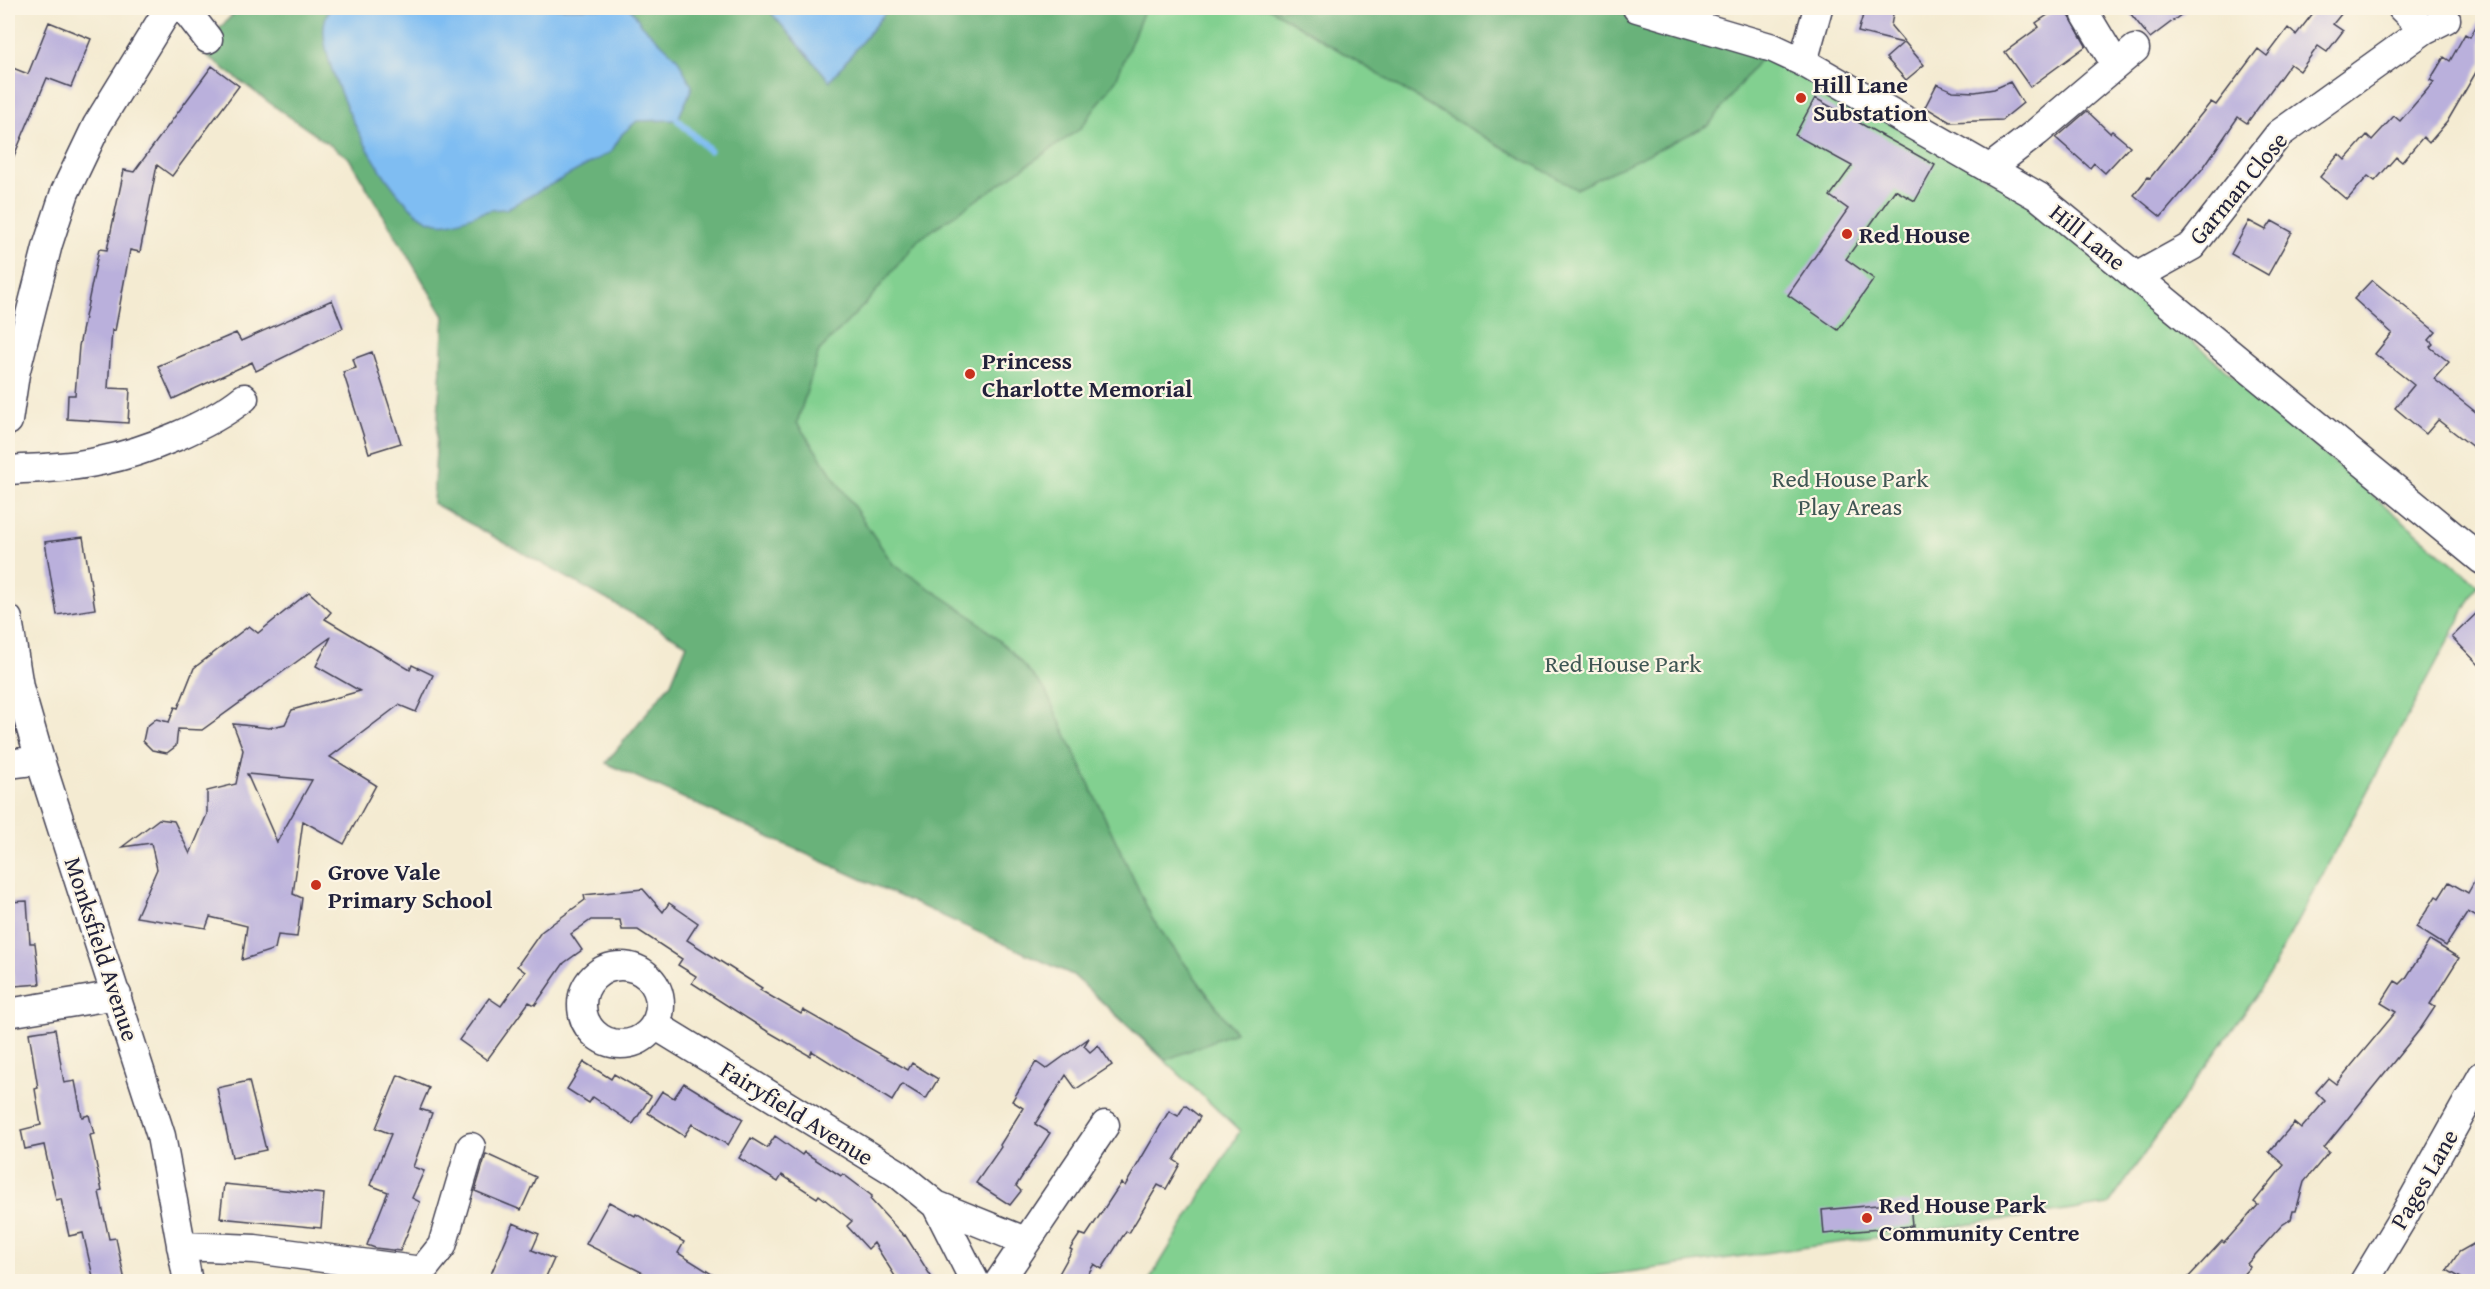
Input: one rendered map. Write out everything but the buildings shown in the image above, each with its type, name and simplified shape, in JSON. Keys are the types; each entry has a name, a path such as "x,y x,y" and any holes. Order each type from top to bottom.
{"street":[{"path":"8,421 11,373 65,192 97,125 169,8"},
{"path":"184,8 208,39"},
{"name":"Hill Lane","path":"1637,8 1773,48 1803,62 2039,197 2482,560"},
{"path":"1803,62 1818,8"},
{"name":"Garman Close","path":"2136,277 2192,246 2279,134 2435,25 2402,8"},
{"path":"1989,169 2037,132 2125,57 2086,15"},
{"path":"8,470 100,462 159,444 229,410 244,398"},
{"name":"Monksfield Avenue","path":"8,619 19,687 40,760 161,1136 188,1281"},
{"path":"8,764 40,760"},
{"path":"8,1013 117,995"},
{"name":"Fairyfield Avenue","path":"655,1025 897,1173 936,1206 1025,1241"},
{"name":"Pages Lane","path":"2364,1281 2402,1219 2482,1076"},
{"path":"999,1281 1105,1125"},
{"path":"181,1246 255,1249 423,1271 442,1246 471,1147"},
{"name":"Fairyfield Avenue","path":"936,1206 975,1281"}],"green space":[{"name":"Red House Park","path":"239,8 1604,8 1784,63 2033,202 2144,300 2478,585 2261,989 2108,1205 1565,1281 1149,1281 1240,1131 1073,975 606,763 671,683 687,644 433,503 444,316 349,158 199,50"},
{"path":"239,8 767,8 830,80 889,8 1145,8 1116,80 1080,129 918,240 869,300 819,351 797,423 893,564 971,616 1012,652 1045,690 1153,920 1235,1032 1166,1060 1073,975 606,763 671,683 687,644 433,503 444,316 349,158 199,50"},
{"path":"1269,8 1604,8 1762,56 1709,125 1576,189 1439,111"}],"water":[{"path":"330,8 630,8 642,25 677,58 692,86 678,120 637,121 622,134 611,152 506,209 490,210 452,222 437,223 413,210 396,191 378,166 347,108 327,54 324,27"},
{"path":"767,8 889,8 830,81"}],"waterway":[{"path":"678,120 709,150"}],"place":[{"name":"Hill Lane Substation","path":"1801,98"},
{"name":"Red House","path":"1847,234"},
{"name":"Princess Charlotte Memorial","path":"970,374"},
{"name":"Grove Vale Primary School","path":"316,885"},
{"name":"Red House Park Community Centre","path":"1867,1218"}],"park label":[{"name":"Red House Park Play Areas","path":"1850,492"}]}
